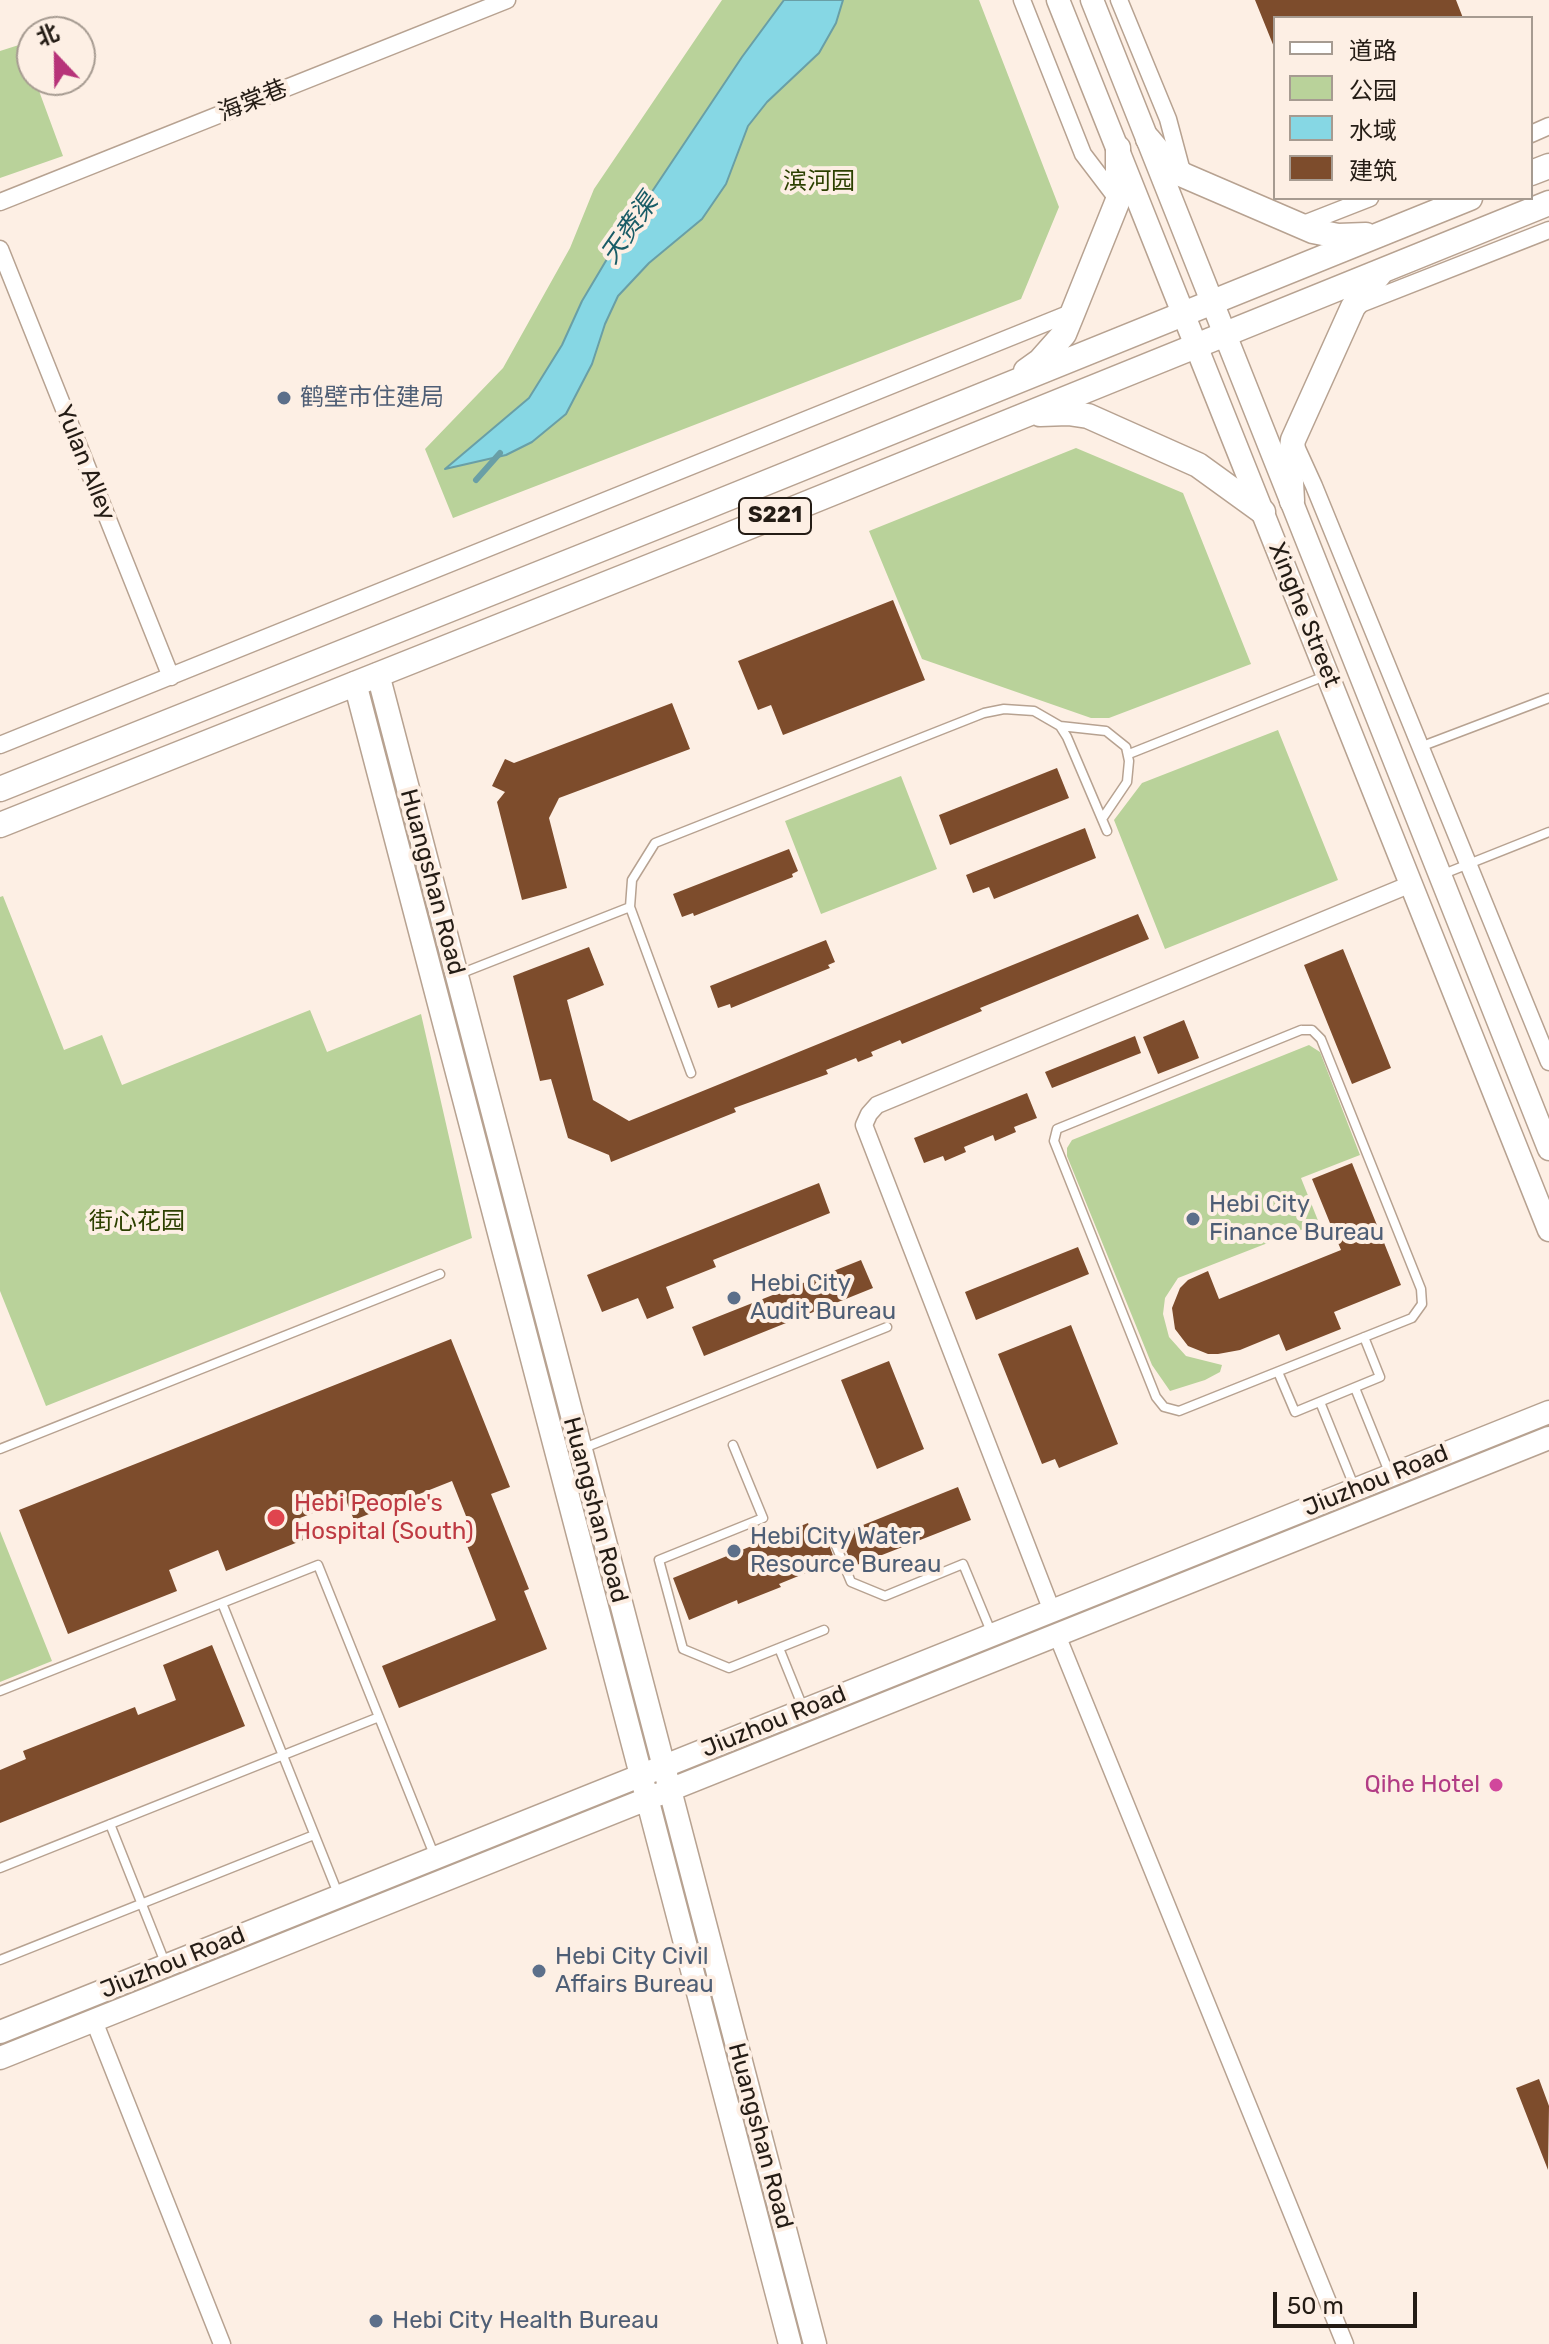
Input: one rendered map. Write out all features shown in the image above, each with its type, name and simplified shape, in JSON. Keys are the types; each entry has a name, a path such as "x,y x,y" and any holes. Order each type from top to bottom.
{"main road":[{"path":"1148,139 1183,175 1301,225 1338,236 1380,235"},
{"path":"1008,385 1040,361 1064,334 1118,200 1118,148"},
{"name":"S221","path":"0,789 1465,200"},
{"name":"S221","path":"0,825 1549,203"},
{"path":"1292,501 1290,463 1293,440 1353,307 1384,269"},
{"path":"1025,415 1068,413 1088,416 1198,465 1263,512"}],"street":[{"name":"海棠巷","path":"0,202 507,0"},
{"path":"1022,0 1083,154 1118,200"},
{"name":"Xinghe Street","path":"1058,0 1549,1230"},
{"name":"Xinghe Street","path":"1092,0 1549,1149"},
{"path":"1119,0 1168,119 1183,175"},
{"path":"1301,225 1365,200"},
{"path":"1353,307 1549,230"},
{"name":"Yulan Alley","path":"0,249 171,677"},
{"path":"0,745 1073,312"},
{"path":"1293,440 1549,1062"},
{"name":"Huangshan Road","path":"367,679 456,975 815,2344"},
{"name":"Huangshan Road","path":"367,679 640,1776 789,2344"},
{"path":"1052,1611 864,1125 869,1114 877,1105 1411,884"},
{"name":"Jiuzhou Road","path":"0,2032 1549,1412"},
{"name":"Jiuzhou Road","path":"0,2058 1549,1438"},
{"path":"1057,1635 1345,2344"},
{"path":"94,2021 222,2344"}],"lane":[{"path":"1129,754 1328,675"},
{"path":"1420,747 1549,698"},
{"path":"691,1073 630,907 632,880 655,843 984,713 1004,709 1034,711 1060,726 1106,731 1126,747 1129,754 1127,782 1102,819"},
{"path":"1060,726 1107,831"},
{"path":"1440,875 1549,832"},
{"path":"456,975 630,907"},
{"path":"1301,1030 1312,1030 1321,1039 1421,1289 1422,1304 1412,1318 1364,1337 1179,1411 1164,1407 1156,1397 1054,1141 1057,1129 1301,1030"},
{"path":"0,1449 440,1274"},
{"path":"579,1450 887,1327"},
{"path":"1278,1372 1295,1412 1355,1388 1380,1377 1364,1337"},
{"path":"1355,1388 1390,1476"},
{"path":"1320,1402 1355,1489"},
{"path":"733,1445 763,1518 659,1560 683,1649 729,1668 824,1630"},
{"path":"834,1541 851,1582 885,1596 963,1564 993,1635"},
{"path":"0,1691 318,1565 435,1858"},
{"path":"222,1603 339,1897"},
{"path":"779,1648 804,1710"},
{"path":"0,1868 379,1717"},
{"path":"110,1824 167,1966"},
{"path":"0,1960 314,1835"}],"green space":[{"name":"滨河园","path":"722,0 979,0 1059,207 1021,299 453,518 425,449 503,368 570,248 594,189"},
{"path":"16,46 16,96 41,96 63,156 0,178 0,51"},
{"path":"1076,448 1183,493 1251,664 1109,718 1091,718 922,659 869,531"},
{"path":"1278,730 1338,880 1165,949 1114,820 1142,783"},
{"path":"901,776 937,869 821,914 785,821"},
{"name":"街心花园","path":"3,896 64,1050 102,1035 122,1085 310,1010 327,1052 421,1014 472,1238 46,1406 0,1291 0,897"},
{"path":"1309,1045 1320,1052 1360,1155 1301,1178 1319,1223 1178,1278 1165,1298 1163,1314 1169,1337 1186,1356 1222,1365 1220,1372 1205,1380 1170,1391 1152,1365 1067,1156 1067,1148 1072,1140"},
{"path":"0,1531 52,1661 0,1682"}],"water":[{"path":"784,0 843,0 836,23 819,53 767,102 748,126 726,184 702,219 649,263 618,296 592,364 566,414 532,442 506,455 445,469 529,398 562,345 582,301 607,259 742,57"}],"building":[{"path":"1255,0 1456,0 1462,16 1273,16 1273,45"},
{"path":"893,600 925,680 783,735 771,705 758,710 738,661"},
{"path":"672,703 690,749 559,798 549,818 567,888 522,900 497,802 505,792 492,786 505,759 514,763"},
{"path":"1057,768 1069,798 950,845 939,815"},
{"path":"1085,828 1096,858 994,899 989,887 973,893 966,875"},
{"path":"789,849 798,871 792,874 793,877 694,916 693,913 682,917 673,894"},
{"path":"1138,914 1149,939 980,1008 982,1011 902,1044 900,1040 871,1052 873,1056 858,1062 856,1058 826,1070 828,1074 734,1108 736,1112 611,1162 609,1155 568,1138 551,1079 540,1081 513,976 589,947 604,985 567,1000 593,1100 629,1121"},
{"path":"826,940 835,962 828,965 830,968 731,1008 730,1004 718,1008 710,986"},
{"path":"1343,949 1391,1068 1352,1084 1304,965"},
{"path":"1184,1020 1199,1058 1158,1074 1143,1037"},
{"path":"1135,1036 1141,1053 1052,1088 1045,1072"},
{"path":"1027,1093 1037,1118 1014,1127 1016,1132 995,1141 993,1135 964,1147 966,1152 945,1161 943,1156 924,1163 914,1138"},
{"path":"1352,1163 1401,1285 1334,1312 1341,1329 1286,1351 1279,1334 1240,1350 1218,1354 1208,1354 1188,1346 1175,1329 1172,1308 1180,1288 1188,1280 1208,1271 1219,1299 1341,1250 1312,1179"},
{"path":"819,1183 830,1213 713,1260 716,1267 666,1287 674,1308 647,1319 638,1298 602,1312 587,1275"},
{"path":"1078,1247 1089,1274 976,1320 965,1292"},
{"path":"861,1260 873,1288 704,1356 692,1327"},
{"path":"1071,1325 1118,1444 1059,1468 1055,1459 1042,1464 998,1354"},
{"path":"451,1339 510,1487 491,1494 529,1589 524,1591 547,1649 399,1708 382,1666 496,1620 459,1525 468,1521 452,1481 354,1520 346,1500 300,1518 308,1538 226,1571 218,1550 169,1570 177,1591 68,1634 19,1510"},
{"path":"889,1361 924,1449 877,1469 841,1380"},
{"path":"958,1487 971,1520 854,1566 838,1535"},
{"path":"808,1523 816,1544 827,1539 835,1561 779,1584 781,1587 738,1604 737,1600 689,1620 673,1578"},
{"path":"212,1645 245,1726 0,1823 0,1770 26,1759 23,1751 135,1707 138,1715 176,1700 163,1665"},
{"path":"1539,2079 1549,2106 1548,2170 1516,2088"}],"waterway":[{"name":"天赉渠","path":"476,480 500,453"}],"place":[{"name":"鹤壁市住建局","path":"284,398"},
{"name":"Hebi City Finance Bureau","path":"1193,1219"},
{"name":"Hebi City Audit Bureau","path":"734,1298"},
{"name":"Hebi People's Hospital (South)","path":"276,1518"},
{"name":"Hebi City Water Resource Bureau","path":"734,1551"},
{"name":"Qihe Hotel","path":"1496,1785"},
{"name":"Hebi City Civil Affairs Bureau","path":"539,1971"},
{"name":"Hebi City Health Bureau","path":"376,2321"}]}
